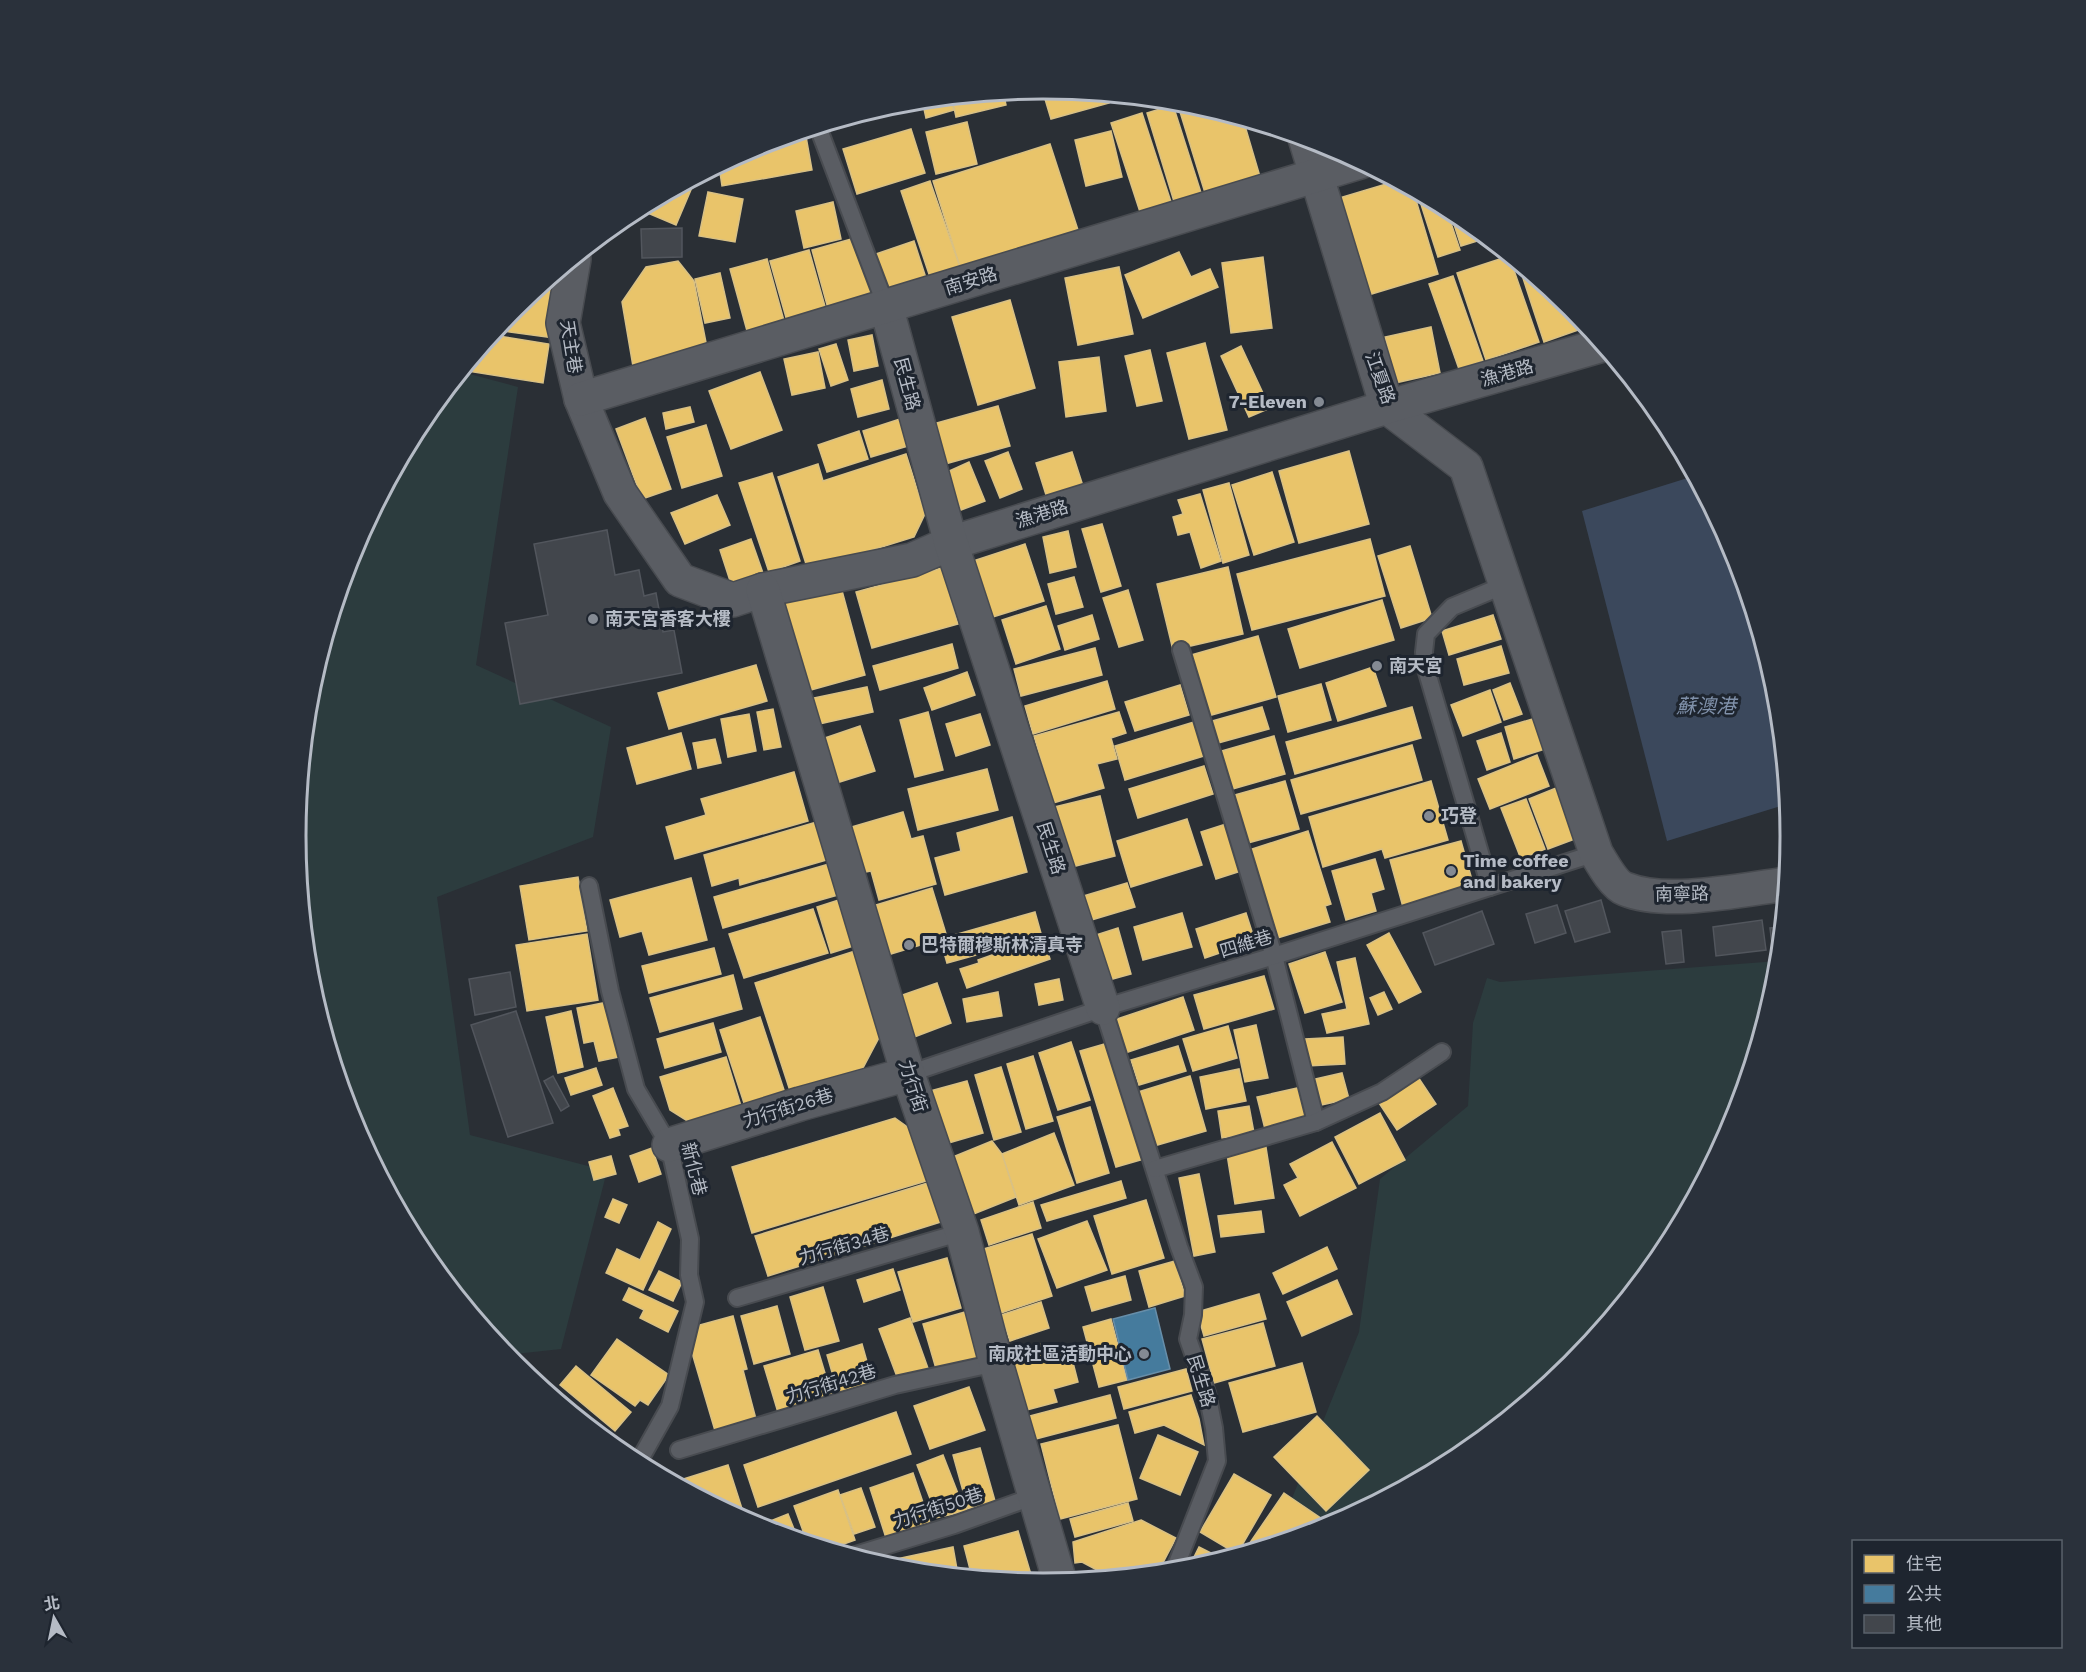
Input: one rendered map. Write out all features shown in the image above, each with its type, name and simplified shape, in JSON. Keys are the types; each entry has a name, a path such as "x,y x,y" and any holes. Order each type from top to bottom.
{"street":[{"name":"江夏路","path":"1308,149 1387,407 1466,467 1596,853"},
{"name":"南安路","path":"581,399 1348,166"},
{"name":"天主巷","path":"572,269 563,323 581,399"},
{"name":"民生路","path":"886,306 951,543 1103,1008"},
{"name":"漁港路","path":"581,399 620,493 680,580 733,600 763,590 912,560 951,543 1387,407 1595,347"},
{"name":"力行街","path":"763,590 908,1074 962,1232 996,1363 1057,1572"},
{"name":"南寧路","path":"1596,853 1604,868 1622,888 1656,896 1708,895 1778,885"},
{"name":"力行街26巷","path":"669,1145 800,1104 908,1074"}],"lane":[{"name":"民生路","path":"821,134 886,306"},
{"path":"1490,887 1426,669 1424,652 1426,634 1452,607 1507,584"},
{"path":"1181,650 1274,956 1316,1122"},
{"name":"四維巷","path":"908,1074 1103,1008 1596,853"},
{"name":"新化巷","path":"590,886 610,991 636,1089 669,1145 690,1239 689,1275 695,1302 670,1406 643,1454"},
{"name":"民生路","path":"1103,1008 1179,1247 1194,1287 1193,1315 1188,1339 1207,1393 1214,1428 1217,1461 1178,1560"},
{"path":"1155,1169 1316,1122 1382,1092 1442,1052"},
{"name":"力行街34巷","path":"737,1298 962,1232"},
{"name":"力行街42巷","path":"679,1450 895,1385 996,1363"},
{"name":"力行街50巷","path":"867,1551 954,1525 1035,1496"}],"shaded area":[{"path":"469,374 518,387 476,665 611,727 593,837 437,897 470,1135 607,1171 561,1349 519,1354 458,1285 405,1204 382,1162 345,1073 320,980 312,932 306,836 308,788 312,740 331,645 362,554 382,510 430,427"},
{"path":"1769,962 1755,1027 1741,1073 1704,1162 1656,1245 1628,1285 1597,1322 1529,1390 1492,1421 1452,1449 1369,1497 1277,1535 1359,1332 1380,1179 1468,1106 1473,1023 1487,978 1500,982"}],"water":[{"name":"蘇澳港","path":"1687,478 1724,554 1755,645 1774,740 1779,807 1667,841 1582,511"}],"building: 住宅":[{"path":"1045,99 1109,102 1109,103 1051,119"},
{"path":"1005,101 1006,105 956,117 953,104"},
{"path":"952,105 954,110 926,118 924,109"},
{"path":"1161,109 1175,111 1203,199 1176,208 1147,113"},
{"path":"1180,112 1246,128 1261,180 1206,196"},
{"path":"1142,113 1173,208 1142,218 1111,123"},
{"path":"967,122 977,164 936,174 926,132"},
{"path":"911,129 925,173 857,194 843,149"},
{"path":"1111,131 1122,177 1086,186 1075,140"},
{"path":"806,138 812,170 722,186 720,174"},
{"path":"1050,144 1078,230 960,267 933,181"},
{"path":"930,181 960,267 930,277 901,191"},
{"path":"1386,184 1416,201 1438,274 1365,296 1336,199"},
{"path":"691,189 676,225 649,214"},
{"path":"708,192 743,199 735,242 699,236"},
{"path":"833,202 841,239 804,248 796,211"},
{"path":"1421,203 1451,222 1460,250 1438,257"},
{"path":"1454,224 1478,241 1461,246"},
{"path":"855,238 873,300 829,312 812,250"},
{"path":"914,241 926,278 885,292 873,255"},
{"path":"809,250 828,317 789,328 770,261"},
{"path":"1179,252 1191,277 1210,269 1218,287 1143,318 1125,275"},
{"path":"1263,257 1272,328 1231,333 1222,263"},
{"path":"767,259 786,328 749,338 730,269"},
{"path":"1501,259 1514,269 1539,342 1486,360 1457,273"},
{"path":"678,261 694,281 709,358 634,372 622,302 646,267"},
{"path":"1119,267 1133,334 1078,345 1065,278"},
{"path":"720,273 730,318 705,323 695,279"},
{"path":"1453,276 1483,361 1459,369 1429,284"},
{"path":"1522,277 1578,330 1544,342"},
{"path":"562,278 561,339 506,331"},
{"path":"1010,300 1035,388 978,405 952,317"},
{"path":"1431,327 1440,373 1395,383 1385,337"},
{"path":"872,335 878,366 854,371 848,340"},
{"path":"502,337 549,344 543,383 471,372"},
{"path":"1205,343 1227,430 1189,439 1167,353"},
{"path":"836,344 848,380 831,386 819,349"},
{"path":"1241,346 1270,408 1249,417 1221,356"},
{"path":"1150,350 1162,401 1137,406 1125,356"},
{"path":"818,352 825,388 792,395 784,359"},
{"path":"1099,357 1106,411 1066,417 1059,362"},
{"path":"760,372 782,430 731,449 709,391"},
{"path":"882,380 889,409 858,417 851,389"},
{"path":"998,406 1010,446 945,464 933,424"},
{"path":"690,407 694,422 666,429 663,413"},
{"path":"645,418 671,489 642,499 616,429"},
{"path":"900,419 908,446 871,457 863,431"},
{"path":"706,425 722,476 682,488 667,437"},
{"path":"859,431 868,459 827,472 818,445"},
{"path":"1349,451 1369,524 1299,543 1279,471"},
{"path":"1008,452 1022,489 1000,498 985,461"},
{"path":"1072,452 1083,486 1047,498 1036,463"},
{"path":"906,454 925,514 914,537 808,570 778,477 818,464 823,481"},
{"path":"969,462 985,501 961,510 945,473"},
{"path":"1272,472 1294,542 1254,555 1232,485"},
{"path":"772,473 800,561 769,572 739,483"},
{"path":"1229,483 1249,555 1223,563 1203,490"},
{"path":"1200,494 1221,561 1201,568 1190,532 1178,535 1173,517 1183,514 1178,500"},
{"path":"717,495 730,525 685,544 671,513"},
{"path":"1102,524 1121,586 1101,592 1082,529"},
{"path":"1068,531 1076,567 1050,573 1043,537"},
{"path":"751,539 765,579 733,590 720,550"},
{"path":"1370,539 1385,596 1252,630 1237,574"},
{"path":"1025,544 1044,601 983,620 964,564"},
{"path":"1410,546 1432,618 1401,628 1378,556"},
{"path":"1228,567 1243,634 1173,650 1157,584"},
{"path":"942,568 958,624 872,648 856,592"},
{"path":"1074,577 1083,607 1056,614 1048,584"},
{"path":"841,587 865,675 800,693 776,605"},
{"path":"1128,590 1143,640 1119,647 1103,598"},
{"path":"1382,600 1394,640 1300,668 1288,629"},
{"path":"1046,606 1060,649 1016,664 1002,620"},
{"path":"1092,615 1099,639 1065,650 1058,626"},
{"path":"1493,615 1501,639 1449,655 1442,631"},
{"path":"1258,636 1276,697 1208,716 1191,655"},
{"path":"952,644 958,668 880,690 873,666"},
{"path":"1501,646 1509,673 1464,685 1457,659"},
{"path":"1095,648 1102,675 1021,696 1014,669"},
{"path":"756,665 767,701 669,729 658,693"},
{"path":"1373,667 1386,706 1338,721 1326,683"},
{"path":"967,672 975,695 932,710 924,688"},
{"path":"1107,681 1115,709 1033,734 1025,706"},
{"path":"1510,683 1522,714 1504,720 1493,690"},
{"path":"1321,684 1331,720 1288,732 1278,696"},
{"path":"1180,685 1189,715 1135,731 1125,702"},
{"path":"867,687 873,712 810,726 804,700"},
{"path":"1490,690 1501,722 1463,736 1451,705"},
{"path":"1262,707 1269,729 1218,743 1212,721"},
{"path":"1412,707 1421,738 1295,774 1286,742"},
{"path":"773,709 781,747 764,750 757,712"},
{"path":"928,712 943,770 915,777 900,720"},
{"path":"1119,712 1126,733 1111,738 1117,759 1097,764 1104,788 1053,803 1034,736"},
{"path":"749,714 756,751 728,757 721,719"},
{"path":"980,714 990,745 956,756 946,724"},
{"path":"1536,718 1545,749 1514,759 1505,727"},
{"path":"1194,722 1204,756 1125,780 1115,746"},
{"path":"860,726 875,771 830,785 816,741"},
{"path":"681,733 691,769 637,784 627,748"},
{"path":"1501,733 1510,762 1487,770 1477,741"},
{"path":"1274,736 1285,774 1229,790 1218,752"},
{"path":"715,739 721,763 698,768 693,743"},
{"path":"1412,745 1422,780 1301,814 1291,780"},
{"path":"1537,755 1549,786 1490,809 1478,779"},
{"path":"1204,766 1213,794 1138,818 1129,789"},
{"path":"987,769 998,810 918,830 908,789"},
{"path":"794,772 808,821 675,859 666,827 706,815 701,799"},
{"path":"1285,781 1299,829 1244,844 1231,796"},
{"path":"1431,781 1448,840 1385,858 1382,849 1323,867 1309,817"},
{"path":"1561,786 1580,837 1548,849 1529,799"},
{"path":"1100,796 1115,856 1064,869 1050,808"},
{"path":"1526,799 1545,849 1521,859 1501,808"},
{"path":"903,812 911,839 923,836 936,884 879,900 871,871 861,873 848,828"},
{"path":"1012,817 1027,872 945,895 935,858 961,851 957,833"},
{"path":"1187,819 1202,865 1131,887 1117,841"},
{"path":"820,821 830,859 740,885 739,878 712,886 704,855"},
{"path":"1226,824 1241,871 1216,879 1201,832"},
{"path":"1308,831 1331,904 1325,906 1330,922 1274,939 1246,851"},
{"path":"1461,841 1474,887 1403,907 1390,860"},
{"path":"1375,859 1384,889 1371,893 1376,911 1346,920 1332,871"},
{"path":"829,864 838,895 723,928 714,897"},
{"path":"578,877 587,931 529,940 520,886"},
{"path":"691,878 707,940 649,955 642,931 620,937 610,900"},
{"path":"1127,883 1135,907 1088,921 1080,897"},
{"path":"932,888 947,937 881,957 866,908"},
{"path":"848,897 863,943 831,953 817,907"},
{"path":"813,909 828,953 744,978 729,934"},
{"path":"1035,912 1042,937 947,963 940,939"},
{"path":"1182,913 1192,947 1143,960 1134,927"},
{"path":"1246,913 1255,941 1205,958 1196,929"},
{"path":"1118,928 1131,974 1109,980 1096,935"},
{"path":"1389,933 1421,992 1399,1003 1367,945"},
{"path":"587,934 598,1000 527,1011 516,945"},
{"path":"1043,937 1050,959 967,988 960,969 979,963 978,960"},
{"path":"714,948 721,974 649,993 642,966"},
{"path":"855,951 882,1032 863,1068 792,1097 755,983"},
{"path":"1325,952 1342,1002 1305,1013 1289,964"},
{"path":"1355,958 1369,1024 1327,1033 1322,1014 1347,1009 1337,962"},
{"path":"733,975 742,1009 660,1032 650,998"},
{"path":"1264,976 1274,1009 1204,1029 1194,995"},
{"path":"1059,979 1063,1000 1039,1005 1035,984"},
{"path":"937,983 951,1023 909,1039 894,998"},
{"path":"998,992 1002,1016 967,1022 963,999"},
{"path":"1384,992 1392,1009 1378,1015 1370,998"},
{"path":"1183,997 1194,1030 1125,1053 1114,1020"},
{"path":"613,1001 624,1056 599,1061 594,1041 584,1043 577,1008"},
{"path":"571,1011 583,1067 558,1073 546,1017"},
{"path":"760,1017 785,1093 745,1106 720,1030"},
{"path":"713,1023 721,1052 665,1068 657,1039"},
{"path":"1256,1025 1268,1078 1245,1082 1234,1030"},
{"path":"1228,1026 1237,1058 1193,1071 1183,1039"},
{"path":"1343,1037 1345,1064 1307,1066 1305,1039"},
{"path":"1071,1042 1090,1100 1058,1110 1039,1053"},
{"path":"1108,1043 1144,1159 1116,1167 1080,1051"},
{"path":"1178,1046 1186,1071 1139,1085 1131,1060"},
{"path":"1033,1056 1053,1121 1026,1129 1007,1064"},
{"path":"726,1057 741,1106 689,1122 670,1110 660,1077"},
{"path":"1001,1067 1021,1132 994,1140 975,1075"},
{"path":"596,1068 602,1085 571,1095 565,1078"},
{"path":"1412,1068 1436,1104 1397,1130 1373,1094"},
{"path":"1239,1069 1246,1101 1206,1109 1200,1077"},
{"path":"1342,1073 1349,1099 1321,1105 1315,1079"},
{"path":"1190,1076 1206,1131 1154,1146 1138,1092"},
{"path":"967,1081 983,1133 945,1144 930,1091"},
{"path":"1302,1087 1310,1123 1266,1133 1257,1097"},
{"path":"613,1088 628,1126 618,1129 620,1135 610,1138 593,1096"},
{"path":"1249,1106 1254,1133 1222,1138 1218,1111"},
{"path":"1090,1107 1109,1173 1077,1183 1057,1117"},
{"path":"1380,1113 1405,1160 1359,1184 1335,1137"},
{"path":"895,1118 920,1136 933,1179 752,1233 732,1167"},
{"path":"1054,1133 1074,1185 1019,1205 1002,1154"},
{"path":"992,1141 1002,1154 1016,1197 971,1215 948,1159"},
{"path":"1265,1141 1274,1198 1235,1204 1226,1148"},
{"path":"1332,1142 1356,1188 1300,1216 1284,1185 1298,1178 1290,1164"},
{"path":"652,1148 661,1174 639,1182 630,1156"},
{"path":"611,1156 616,1174 594,1180 589,1162"},
{"path":"1199,1174 1215,1252 1194,1256 1179,1178"},
{"path":"1121,1181 1126,1198 1047,1221 1041,1205"},
{"path":"931,1182 944,1221 768,1276 755,1236"},
{"path":"613,1199 627,1205 619,1223 605,1217"},
{"path":"1146,1200 1164,1258 1112,1274 1094,1216"},
{"path":"1033,1202 1041,1228 989,1245 981,1220"},
{"path":"1261,1211 1264,1232 1221,1237 1218,1216"},
{"path":"1087,1221 1107,1270 1057,1288 1038,1239"},
{"path":"658,1222 671,1229 643,1290 606,1273 617,1249 640,1260"},
{"path":"1032,1234 1052,1296 995,1315 974,1252"},
{"path":"1327,1247 1337,1269 1283,1294 1273,1273"},
{"path":"947,1258 961,1308 913,1322 898,1272"},
{"path":"1175,1261 1185,1296 1149,1307 1139,1271"},
{"path":"893,1269 900,1290 864,1302 857,1280"},
{"path":"659,1271 682,1282 673,1301 649,1290"},
{"path":"1125,1276 1131,1300 1092,1311 1085,1287"},
{"path":"1337,1280 1352,1314 1302,1336 1287,1302"},
{"path":"823,1287 839,1341 805,1350 790,1297"},
{"path":"629,1288 678,1311 668,1332 640,1318 644,1310 623,1300"},
{"path":"1259,1294 1266,1319 1204,1336 1197,1312"},
{"path":"1041,1302 1049,1328 1010,1341 1001,1315"},
{"path":"777,1306 790,1354 754,1364 741,1316"},
{"path":"965,1312 979,1360 937,1372 923,1324"},
{"path":"733,1316 747,1369 743,1370 757,1423 716,1434 685,1329"},
{"path":"910,1318 929,1371 899,1382 879,1329"},
{"path":"1111,1319 1127,1380 1099,1387 1083,1327"},
{"path":"1263,1323 1275,1366 1214,1383 1202,1339"},
{"path":"617,1339 669,1375 648,1405 640,1400 635,1406 591,1375"},
{"path":"862,1344 875,1390 840,1400 827,1355"},
{"path":"1042,1344 1044,1353 1069,1347 1078,1382 1053,1389 1057,1402 1019,1412 1004,1354"},
{"path":"818,1350 834,1403 780,1419 764,1366"},
{"path":"1302,1363 1316,1412 1243,1432 1229,1383"},
{"path":"576,1366 631,1412 615,1431 560,1385"},
{"path":"1186,1369 1192,1391 1124,1409 1118,1387"},
{"path":"969,1387 985,1430 930,1449 914,1406"},
{"path":"1110,1395 1116,1418 1028,1441 1022,1418"},
{"path":"1191,1395 1204,1445 1164,1425 1135,1433 1129,1412"},
{"path":"896,1412 911,1454 758,1507 744,1465"},
{"path":"1317,1416 1369,1470 1326,1511 1274,1457"},
{"path":"1118,1425 1137,1499 1060,1519 1041,1444"},
{"path":"1158,1435 1198,1452 1180,1495 1140,1478"},
{"path":"980,1448 995,1501 968,1509 953,1455"},
{"path":"943,1455 959,1496 933,1506 917,1465"},
{"path":"728,1465 742,1508 717,1497 683,1479"},
{"path":"913,1473 931,1526 887,1541 870,1488"},
{"path":"1234,1474 1271,1495 1242,1546 1229,1549 1200,1532"},
{"path":"861,1488 875,1527 854,1534 840,1495"},
{"path":"838,1490 855,1540 842,1545 804,1533 794,1506"},
{"path":"1284,1493 1321,1518 1280,1534 1250,1543"},
{"path":"965,1501 967,1511 935,1518 932,1508"},
{"path":"1128,1503 1133,1521 1075,1537 1070,1519"},
{"path":"788,1514 794,1530 771,1521"},
{"path":"1141,1520 1176,1538 1163,1563 1098,1570 1082,1562 1075,1563 1073,1542"},
{"path":"1018,1531 1030,1572 970,1569 964,1546"},
{"path":"953,1547 957,1568 947,1567 898,1559"},
{"path":"1199,1547 1212,1553 1194,1557"}],"building: 公共":[{"name":"南成社區活動中心","path":"1155,1308 1170,1369 1128,1380 1113,1319"}],"building: 其他":[{"path":"682,228 682,257 642,258 641,229"},
{"name":"南天宮香客大樓","path":"607,530 615,575 639,570 644,596 656,593 663,632 674,630 682,673 520,704 505,623 548,615 534,544"},
{"path":"1601,900 1610,932 1575,942 1565,911"},
{"path":"1557,905 1566,933 1535,943 1526,914"},
{"path":"1482,911 1494,944 1435,965 1423,933"},
{"path":"1762,920 1766,950 1716,956 1713,927"},
{"path":"1770,928 1774,928 1772,944"},
{"path":"1681,930 1684,962 1666,964 1662,932"},
{"path":"510,972 516,1007 475,1015 469,979"},
{"path":"516,1011 553,1123 508,1137 471,1025"},
{"path":"553,1076 569,1106 561,1111 544,1081"}],"place":[{"name":"7-Eleven","path":"1319,402"},
{"name":"南天宮香客大樓","path":"593,619"},
{"name":"南天宮","path":"1377,666"},
{"name":"巧登","path":"1429,816"},
{"name":"Time coffee and bakery","path":"1451,871"},
{"name":"巴特爾穆斯林清真寺","path":"909,945"},
{"name":"南成社區活動中心","path":"1144,1354"}]}
